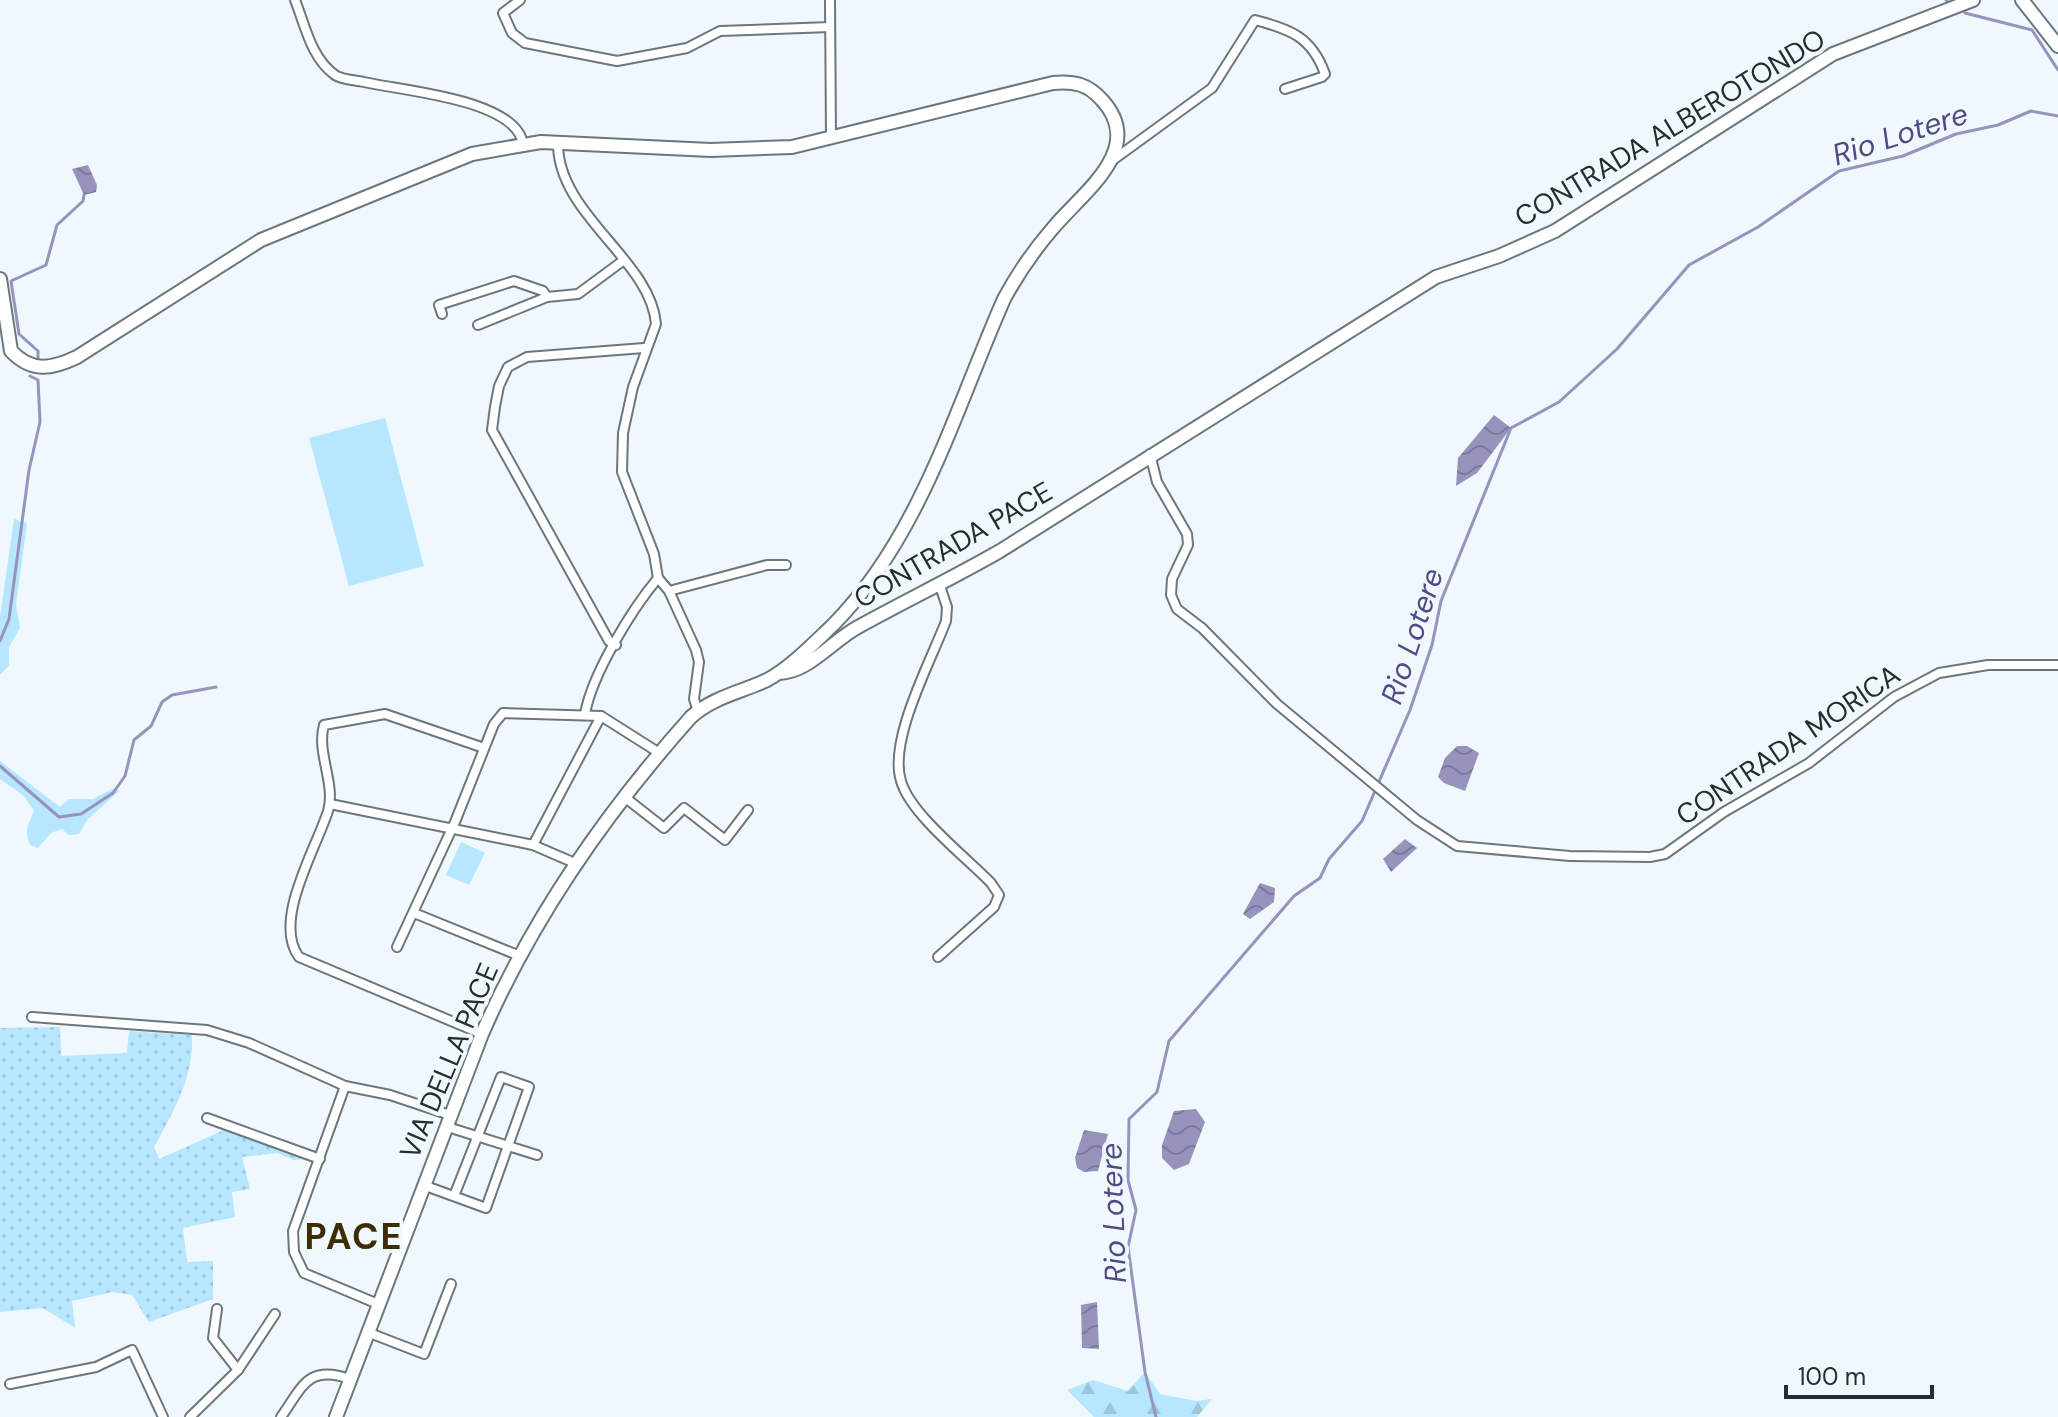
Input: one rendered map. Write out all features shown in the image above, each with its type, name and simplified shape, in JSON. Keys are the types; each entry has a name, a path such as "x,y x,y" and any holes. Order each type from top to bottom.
{"main road":[{"path":"2022,0 2058,46"},
{"name":"CONTRADA ALBEROTONDO","path":"1150,453 1436,277 1499,256 1555,231 1833,54 1969,2"},
{"path":"0,279 11,351 30,366 51,368 77,357 261,240 472,154 523,144 558,143 762,150 831,137 1053,83 1073,81 1090,89 1111,110 1117,136 1112,160 1021,268 1004,299 918,500 885,561 832,625 779,673"},
{"name":"CONTRADA PACE","path":"779,673 790,673 806,665 857,627 940,586 1150,453"},
{"name":"VIA DELLA PACE","path":"336,1417 482,1034 520,956 577,864 698,711 779,673"}],"street":[{"path":"295,0 316,54 337,77 476,105 514,124 522,133 523,144"},
{"path":"520,0 503,13 512,33 525,43 617,61 687,48 720,31 830,27"},
{"path":"830,0 831,137"},
{"path":"1112,160 1212,88 1255,20 1303,36 1320,59 1325,74 1322,77 1285,89"},
{"path":"558,143 562,167 579,204 624,260 655,313 656,324 644,348 621,459 625,484 654,554 658,578 669,591 698,656 694,699 698,711"},
{"path":"478,325 547,297 578,294 624,260"},
{"path":"442,314 439,305 514,281 543,291 547,297"},
{"path":"616,645 609,641 492,430 499,386 508,367 527,357 639,345 644,348"},
{"name":"CONTRADA MORICA","path":"1150,453 1157,482 1187,534 1188,545 1172,579 1171,595 1177,609 1202,628 1277,704 1417,820 1457,846 1570,856 1650,857 1665,854 1724,812 1809,763 1873,711 1918,683 1939,673 1970,667 2058,665"},
{"path":"669,591 767,565 786,565"},
{"path":"585,714 587,701 616,645 643,596 658,578"},
{"path":"938,957 994,907 999,895 912,802 901,782 898,760 903,735 946,621 947,607 940,586"},
{"path":"397,947 452,828 484,748 503,713 601,716 662,754"},
{"path":"482,1034 299,957 294,950 289,928 291,913 330,804 322,730 329,722 385,714 484,748"},
{"path":"533,845 601,716"},
{"path":"627,799 664,828 684,808 725,840 748,810"},
{"path":"330,804 533,845 577,864"},
{"path":"414,913 520,956"},
{"path":"32,1017 207,1030 249,1043 345,1086 390,1095 450,1115"},
{"path":"423,1185 486,1208 529,1087 501,1077 454,1196"},
{"path":"345,1086 293,1231 297,1262 304,1273 317,1281 378,1304"},
{"path":"207,1118 320,1159"},
{"path":"454,1129 537,1155"},
{"path":"367,1332 424,1354 451,1284"},
{"path":"217,1309 213,1338 238,1370"},
{"path":"190,1417 238,1370 275,1314"},
{"path":"10,1384 96,1367 132,1350 163,1417"},
{"path":"281,1417 308,1378 318,1375 350,1379"}],"green space":[{"path":"385,418 424,566 349,586 309,438"},
{"path":"14,519 27,523 16,605 20,628 9,647 9,665 0,675 0,617"},
{"path":"0,761 60,807 69,799 93,799 114,788 119,791 87,820 79,834 69,835 62,829 51,833 38,848 30,845 27,835 34,811 24,796 0,779"},
{"path":"461,842 485,853 469,885 446,875"},
{"path":"60,1027 61,1056 127,1053 129,1031 192,1035 186,1079 154,1147 159,1159 224,1130 307,1159 294,1160 277,1153 242,1157 250,1189 232,1192 235,1217 183,1228 187,1262 213,1261 213,1299 149,1322 132,1295 112,1292 72,1301 75,1328 43,1308 0,1312 0,1028"},
{"path":"1145,1372 1160,1394 1196,1401 1212,1399 1197,1417 1094,1417 1067,1390 1093,1380 1128,1391"}],"water":[{"path":"88,165 97,185 96,192 84,195 72,169"},
{"path":"1494,415 1511,428 1477,473 1456,486 1458,458"},
{"path":"1457,746 1467,746 1479,753 1465,791 1444,783 1438,777 1445,758"},
{"path":"1405,839 1417,848 1391,872 1383,859"},
{"path":"1260,883 1275,888 1274,902 1250,919 1243,914"},
{"path":"1196,1109 1205,1122 1189,1164 1174,1170 1162,1158 1162,1145 1174,1111"},
{"path":"1084,1130 1108,1134 1098,1171 1084,1172 1077,1168 1075,1158"},
{"path":"1097,1302 1099,1349 1082,1348 1081,1305"}],"waterway":[{"path":"1965,13 2032,30 2058,70"},
{"name":"Rio Lotere","path":"1156,1417 1145,1372 1128,1247 1136,1210 1128,1180 1129,1119 1157,1092 1169,1041 1294,896 1320,878 1329,859 1362,821 1410,710 1432,645 1441,601 1511,428 1559,402 1617,349 1689,265 1758,227 1839,171 1903,156 1956,134 1998,125 2031,111 2058,116"},
{"path":"38,360 38,351 19,334 11,281 46,265 57,225 83,201 84,195"},
{"path":"0,641 9,619 29,470 40,422 38,380 30,376"},
{"path":"0,766 59,817 81,814 113,793 125,776 134,740 151,726 162,702 172,695 216,687"}],"district":[{"name":"PACE","path":"354,1236"}]}
